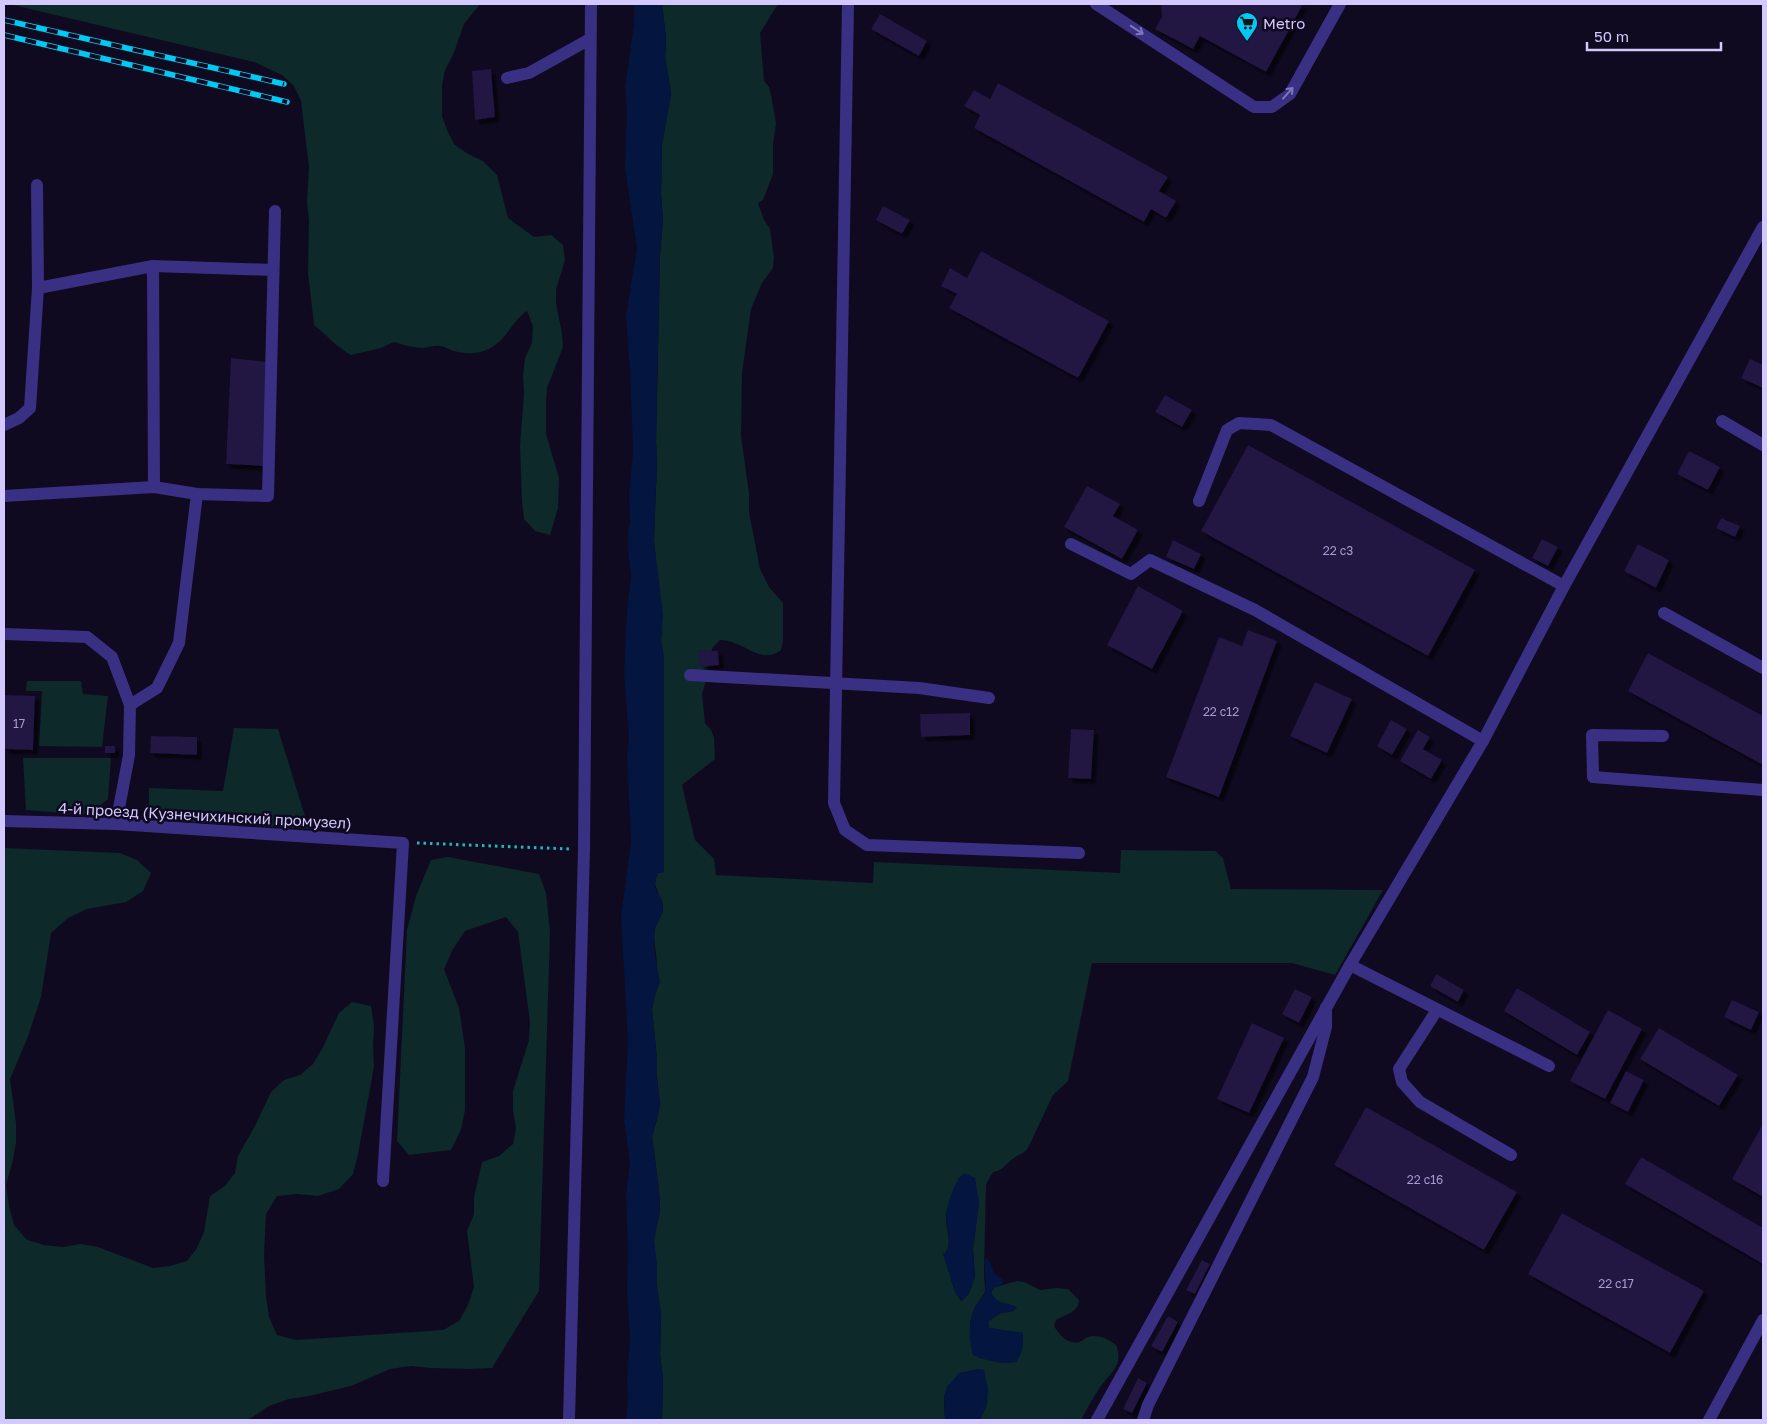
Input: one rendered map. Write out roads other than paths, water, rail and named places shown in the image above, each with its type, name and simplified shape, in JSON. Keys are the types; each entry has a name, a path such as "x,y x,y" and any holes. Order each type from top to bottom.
{"street":[{"path":"569,1420 584,849 591,4"},
{"path":"848,4 834,803 845,830 867,845 1079,854"},
{"path":"1096,4 1254,106 1272,107 1290,94 1340,4"},
{"path":"507,78 529,74 590,39"},
{"path":"4,425 19,418 30,408 38,288 38,185"},
{"path":"4,496 154,487 197,494 268,496 275,211"},
{"path":"1100,1419 1326,1007 1484,741 1564,586 1763,227"},
{"path":"38,288 153,266 273,270"},
{"path":"153,266 154,487"},
{"path":"1722,421 1763,445"},
{"path":"1199,501 1227,430 1238,423 1271,425 1564,586"},
{"path":"130,705 156,688 179,643 197,494"},
{"path":"1071,544 1131,574 1150,560 1254,610 1484,741"},
{"path":"1664,613 1763,668"},
{"path":"4,634 87,636 112,657 130,705 129,755 116,824"},
{"path":"690,675 919,688 989,698"},
{"path":"1662,736 1592,735 1593,777 1763,790"},
{"name":"4-й проезд (Кузнечихинский промузел)","path":"4,821 116,824 403,843 383,1181"},
{"path":"1350,965 1549,1066"},
{"path":"1144,1420 1148,1404 1313,1077 1326,1027 1326,1007"},
{"path":"1437,1010 1399,1069 1402,1082 1420,1102 1512,1155"},
{"path":"1709,1420 1763,1320"}],"water":[{"path":"634,4 662,4 666,39 665,57 671,94 662,144 661,194 663,220 660,255 654,541 663,615 661,641 664,659 664,872 658,873 655,884 662,900 663,911 655,928 654,936 660,982 652,1010 660,1103 652,1136 660,1211 654,1239 661,1315 662,1420 626,1420 630,1338 627,1291 626,1195 630,1163 624,1120 628,1041 621,917 631,841 627,755 629,738 624,674 627,610 631,576 628,531 633,451 626,316 637,248 625,168 627,110 625,87 634,25"},
{"path":"964,1173 975,1178 979,1202 973,1249 975,1277 969,1294 962,1301 956,1295 942,1250 944,1254 949,1245 946,1216 948,1205 955,1187"},
{"path":"985,1258 989,1260 994,1273 1003,1280 1001,1286 995,1287 991,1292 993,1296 999,1301 1017,1307 1014,1311 998,1314 988,1322 989,1328 1023,1333 1023,1348 1016,1362 994,1362 973,1355 970,1326 975,1307 985,1293"},
{"path":"978,1369 984,1370 988,1389 987,1404 980,1420 945,1420 944,1397 948,1385 959,1373"}],"railway":[{"path":"4,20 284,84"},
{"path":"4,35 287,102"}],"place":[{"name":"Metro","path":"1247,42"}]}
